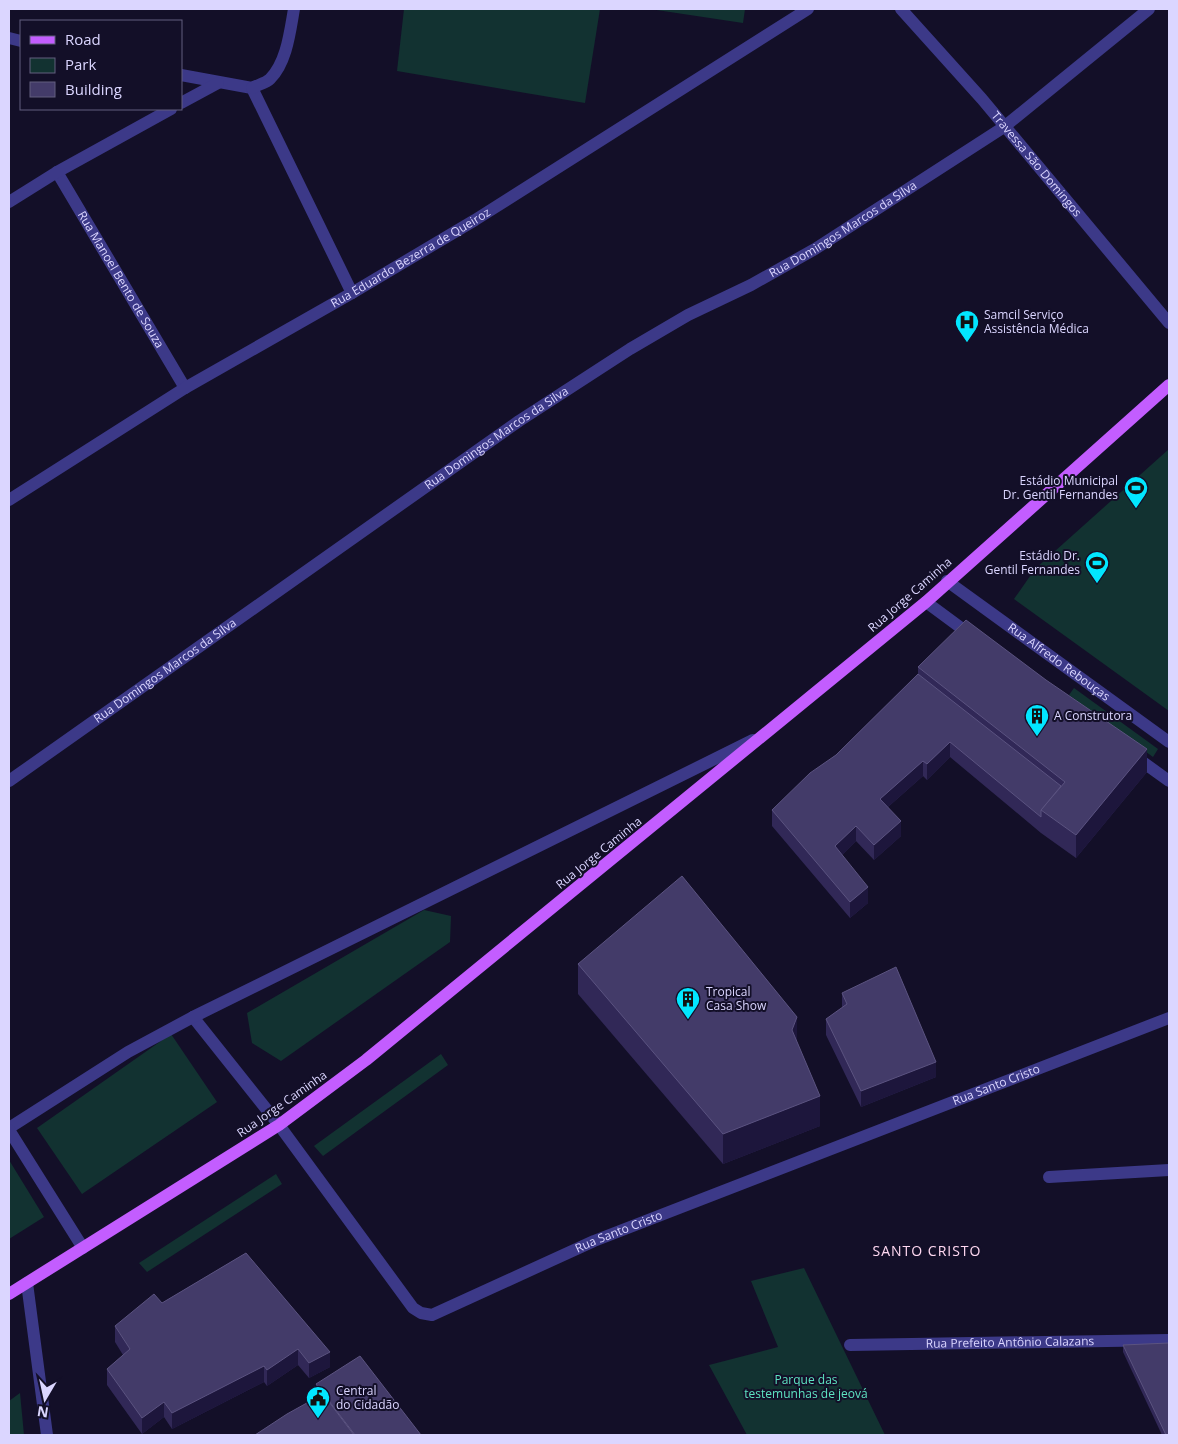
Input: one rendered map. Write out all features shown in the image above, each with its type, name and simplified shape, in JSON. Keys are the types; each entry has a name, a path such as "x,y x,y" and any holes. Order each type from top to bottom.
{"main road":[{"name":"Rua Jorge Caminha","path":"9,1294 278,1125 413,1023 926,602 947,581 1169,385"}],"street":[{"path":"182,75 252,88 269,80 280,62 289,39 294,9"},
{"name":"Rua Eduardo Bezerra de Queiroz","path":"9,500 185,388 352,293 475,220 808,9"},
{"name":"Travessa São Domingos","path":"901,9 1004,127 1169,323"},
{"name":"Rua Domingos Marcos da Silva","path":"9,781 519,421 630,349 688,316 751,285 814,249 1004,127 1149,9"},
{"path":"182,102 218,83"},
{"path":"252,88 352,293"},
{"path":"9,202 57,172 169,110"},
{"name":"Rua Manoel Bento de Souza","path":"57,172 185,388"},
{"name":"Rua Alfredo Rebouças","path":"947,581 1169,742"},
{"path":"926,602 980,642"},
{"path":"83,1248 9,1129 128,1052 193,1017 769,732"},
{"path":"1122,746 1169,781"},
{"name":"Rua Santo Cristo","path":"193,1017 278,1125 413,1308 421,1313 432,1315 594,1241 1169,1018"},
{"path":"1049,1178 1169,1170"},
{"path":"27,1283 48,1435"},
{"name":"Rua Prefeito Antônio Calazans","path":"850,1345 1169,1340"}],"green space":[{"path":"404,9 600,9 585,103 397,71"},
{"path":"650,9 745,9 743,23"},
{"name":"Estádio Municipal Dr. Gentil Fernandes","path":"1169,449 1169,711 1014,599 1035,569"},
{"path":"1074,688 1158,749 1153,757 1069,695"},
{"path":"424,910 451,916 450,942 281,1061 252,1043 247,1013"},
{"path":"171,1034 217,1102 82,1194 37,1128"},
{"path":"441,1054 448,1065 323,1156 314,1146"},
{"path":"9,1160 44,1217 9,1239"},
{"path":"276,1174 282,1184 147,1272 139,1263"},
{"name":"Parque das testemunhas de jeová","path":"804,1268 885,1435 747,1435 709,1365 778,1347 751,1281"},
{"path":"20,1393 24,1435 9,1435 9,1401"}],"building":[{"name":"A Construtora","path":"966,620 1046,680 1147,749 1076,835 1041,810 1065,782 918,667"},
{"path":"918,674 1061,786 1041,810 1041,817 950,742 927,764 923,761 880,799 901,821 874,845 856,826 835,846 868,887 850,902 772,810 810,773 836,755"},
{"name":"Tropical Casa Show","path":"682,876 797,1017 792,1030 820,1096 723,1134 578,964"},
{"path":"896,967 936,1062 861,1091 826,1019 847,1004 842,993"},
{"path":"246,1253 330,1352 309,1363 298,1349 267,1370 264,1366 172,1413 164,1402 142,1418 107,1369 130,1349 115,1326 154,1294 162,1303"},
{"path":"1169,1343 1169,1435 1166,1435 1123,1345"},
{"path":"360,1356 421,1435 355,1435 316,1384"},
{"path":"323,1394 354,1435 255,1435 287,1414"}],"place":[{"name":"Samcil Serviço Assistência Médica","path":"967,343"},
{"name":"Estádio Municipal Dr. Gentil Fernandes","path":"1136,509"},
{"name":"Estádio Dr. Gentil Fernandes","path":"1097,584"},
{"name":"A Construtora","path":"1037,737"},
{"name":"Tropical Casa Show","path":"688,1020"},
{"name":"Central do Cidadão","path":"318,1419"}],"district":[{"name":"SANTO CRISTO","path":"927,1251"}]}
